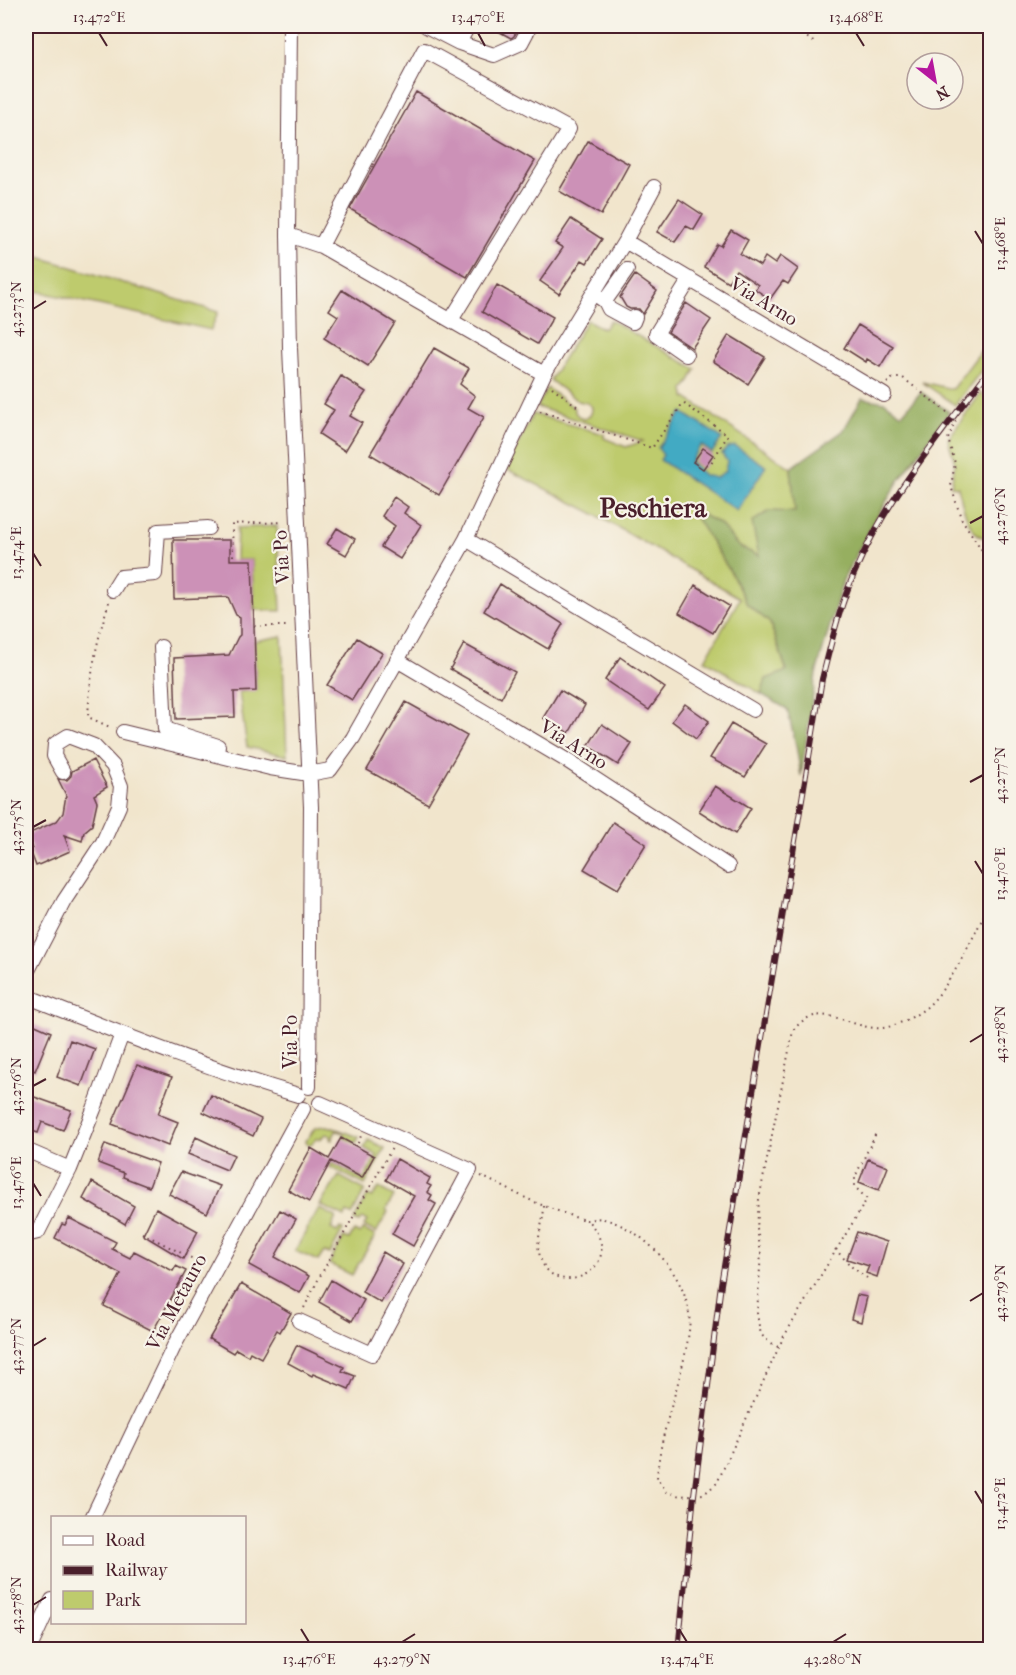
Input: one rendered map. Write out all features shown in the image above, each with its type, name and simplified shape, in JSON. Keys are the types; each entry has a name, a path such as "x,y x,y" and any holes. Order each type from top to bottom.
{"street":[{"name":"Via Po","path":"290,26 288,235 290,348 311,807 304,1091"},
{"path":"426,26 494,55 521,43 531,26"},
{"path":"459,42 468,26"},
{"path":"321,246 424,50 569,129 451,320"},
{"path":"123,732 270,768 309,774 330,770 353,738 466,539 543,377 599,297 654,187"},
{"path":"288,235 321,246 451,320 543,377"},
{"name":"Via Arno","path":"625,241 884,395"},
{"path":"599,297 627,270"},
{"path":"686,355 656,334 690,279"},
{"path":"599,297 609,309 633,322 635,317"},
{"path":"113,590 121,577 155,574 158,531 208,528"},
{"path":"466,539 753,710"},
{"path":"161,647 165,729 218,746 217,755"},
{"name":"Via Arno","path":"397,660 566,760 728,866"},
{"path":"26,974 64,901 103,842 119,806 121,786 113,766 94,746 68,736 56,744 54,756 63,772"},
{"path":"26,996 260,1084 320,1092 321,1103"},
{"path":"26,1235 38,1232 69,1169 122,1034"},
{"path":"304,1091 298,1103 303,1109 307,1111 315,1109 321,1103"},
{"path":"299,1321 372,1353 470,1170 321,1103"},
{"name":"Via Metauro","path":"93,1516 175,1344 303,1109"},
{"path":"26,1150 69,1169"},
{"path":"29,1650 51,1602"}],"path":[{"path":"796,26 795,29 815,43"},
{"path":"543,377 578,407"},
{"path":"884,395 888,381 903,378 948,413"},
{"path":"528,408 652,448 683,403 728,435 711,463"},
{"path":"956,421 948,439 955,463 951,486 961,518 985,555 990,558"},
{"path":"233,556 232,524 299,522"},
{"path":"113,590 97,638 89,682 88,717 123,732"},
{"path":"254,626 304,626"},
{"path":"779,1347 765,1339 759,1326 757,1313 761,1253 757,1229 759,1199 793,1031 797,1025 810,1016 820,1014 869,1027 883,1028 927,1007 947,983 990,904"},
{"path":"470,1170 544,1206 587,1220 603,1218 629,1230 663,1259 674,1272 683,1292 690,1328 662,1439 657,1478 667,1492 680,1496 705,1494 717,1483 779,1347 835,1249 867,1199 855,1187 855,1177 876,1133"},
{"path":"353,1145 357,1146 360,1138"},
{"path":"299,1321 307,1298 398,1138"},
{"path":"544,1206 538,1250 541,1262 557,1277 568,1280 578,1279 588,1274 596,1266 601,1255 601,1239 587,1220"},
{"path":"142,1233 203,1264"},
{"path":"835,1249 852,1268 867,1278"}],"green space":[{"path":"26,252 218,312 211,330 26,288"},
{"path":"587,320 604,329 610,320 696,369 684,389 685,397 791,468 795,512 759,556 738,546 720,524 691,509 730,571 747,604 770,623 787,672 766,679 761,694 705,660 740,598 591,512 506,469 533,414 604,434 604,438 626,447 643,441 537,407 547,388 574,408 576,414 583,419 591,414 592,407 578,401 550,380"},
{"path":"990,339 990,359 955,405 922,382 952,389"},
{"path":"921,392 949,412 898,482 843,580 816,674 801,776 787,709 761,694 766,679 787,671 770,623 747,604 730,571 690,508 720,524 738,546 759,556 752,522 769,511 795,512 791,468 843,431 862,398 885,402 902,414"},
{"path":"981,393 990,404 990,538 977,534 964,511 958,487 951,486 955,463 948,439"},
{"path":"277,526 281,611 254,610 252,560 236,560 237,528"},
{"path":"282,636 287,756 247,747 239,692 256,690 254,641"},
{"path":"323,1126 359,1137 356,1143 343,1137 344,1133 336,1131 332,1140 331,1136 326,1134 319,1140 317,1138 310,1145 305,1142 315,1128"},
{"path":"368,1140 385,1148 365,1185 330,1167 332,1163 364,1180 377,1155 364,1148"},
{"path":"339,1176 365,1190 352,1215 347,1213 345,1217 320,1205"},
{"path":"379,1188 394,1196 376,1233 364,1226 367,1221 362,1218 359,1222 354,1220 368,1195 372,1197"},
{"path":"319,1208 336,1217 331,1229 337,1232 340,1228 343,1230 330,1254 324,1252 318,1261 295,1251"},
{"path":"363,1229 375,1236 352,1275 329,1264 344,1237 349,1239 354,1231 360,1234"}],"water":[{"path":"682,412 722,438 712,453 701,445 690,462 704,475 716,478 725,471 727,461 722,454 727,448 735,446 766,466 737,511 660,460 663,455 658,448"}],"building":[{"path":"489,26 520,26 511,38"},
{"path":"416,92 535,161 467,277 350,209"},
{"path":"588,141 629,164 601,215 559,191"},
{"path":"679,199 703,215 694,230 686,226 675,242 657,232"},
{"path":"571,219 602,239 587,263 582,260 559,294 540,281 563,248 555,243"},
{"path":"731,230 748,240 740,254 760,266 765,257 775,264 780,256 798,269 788,284 783,281 770,299 755,289 758,285 736,270 728,282 704,267 717,244 721,246"},
{"path":"635,275 657,291 643,314 639,309 626,307 620,297"},
{"path":"497,285 553,317 537,344 482,312"},
{"path":"342,290 395,323 368,366 324,338 338,316 329,310"},
{"path":"686,303 711,320 692,348 668,332"},
{"path":"858,325 893,346 880,367 867,359 866,362 844,348"},
{"path":"729,335 765,357 748,384 713,361"},
{"path":"434,348 469,368 460,384 475,396 468,408 484,417 439,495 370,454"},
{"path":"341,376 366,392 350,416 362,423 345,451 319,434 334,410 324,404"},
{"path":"703,448 713,455 703,469 693,462"},
{"path":"394,497 408,507 404,513 421,525 400,559 381,547 395,526 382,516"},
{"path":"337,528 355,539 346,555 327,544"},
{"path":"173,540 230,540 230,560 252,560 256,691 234,692 235,717 176,719 174,658 229,655 240,635 240,617 236,615 228,597 174,599"},
{"path":"500,584 563,624 548,649 484,611"},
{"path":"695,585 729,606 713,633 679,613"},
{"path":"357,638 382,653 352,700 327,685"},
{"path":"464,644 515,672 501,698 450,669"},
{"path":"620,657 665,688 649,710 605,680"},
{"path":"560,690 585,705 569,733 543,718"},
{"path":"406,702 467,736 428,804 367,770"},
{"path":"685,704 709,721 696,739 672,721"},
{"path":"602,724 632,744 618,765 588,746"},
{"path":"731,724 766,744 745,777 710,758"},
{"path":"93,760 107,787 94,795 97,802 92,825 84,832 82,841 64,835 70,851 36,866 26,835 57,821 63,813 66,795 58,779 67,780 72,771"},
{"path":"715,786 751,808 735,834 699,811"},
{"path":"613,822 646,844 618,889 584,869"},
{"path":"26,1021 51,1032 35,1071 26,1067"},
{"path":"70,1040 95,1049 81,1086 57,1077"},
{"path":"137,1065 172,1077 158,1114 178,1122 168,1146 112,1124"},
{"path":"26,1094 71,1110 63,1130 42,1122 38,1133 26,1129"},
{"path":"211,1095 261,1119 253,1136 203,1112"},
{"path":"196,1137 234,1155 227,1170 188,1154"},
{"path":"341,1138 374,1156 362,1178 331,1161 309,1202 288,1190 311,1148 329,1159"},
{"path":"105,1144 158,1163 149,1187 123,1177 124,1173 98,1163"},
{"path":"397,1159 430,1178 427,1184 431,1186 427,1192 432,1195 429,1200 436,1204 413,1246 392,1234 414,1196 386,1180"},
{"path":"868,1159 888,1167 879,1190 859,1182"},
{"path":"181,1172 220,1186 207,1213 169,1194"},
{"path":"92,1182 134,1206 125,1224 83,1199"},
{"path":"156,1208 198,1231 183,1259 143,1235"},
{"path":"280,1210 296,1219 275,1257 309,1276 300,1293 249,1265"},
{"path":"69,1218 116,1242 112,1249 130,1258 134,1251 173,1271 176,1266 186,1271 153,1331 104,1306 121,1274 55,1238 62,1224 65,1225"},
{"path":"857,1232 887,1242 877,1277 866,1273 869,1266 847,1259"},
{"path":"383,1252 403,1264 381,1303 362,1292"},
{"path":"331,1280 364,1300 352,1321 319,1302"},
{"path":"241,1284 291,1313 280,1332 277,1330 261,1358 250,1352 248,1356 236,1349 233,1353 209,1339"},
{"path":"857,1295 867,1297 861,1322 851,1319"},
{"path":"297,1345 344,1367 342,1371 355,1376 349,1389 313,1374 312,1376 288,1363"}],"railway":[{"path":"678,1650 694,1495 721,1284 822,679 844,600 867,546 916,467 990,369"}],"district":[{"name":"Peschiera","path":"653,508"}]}
